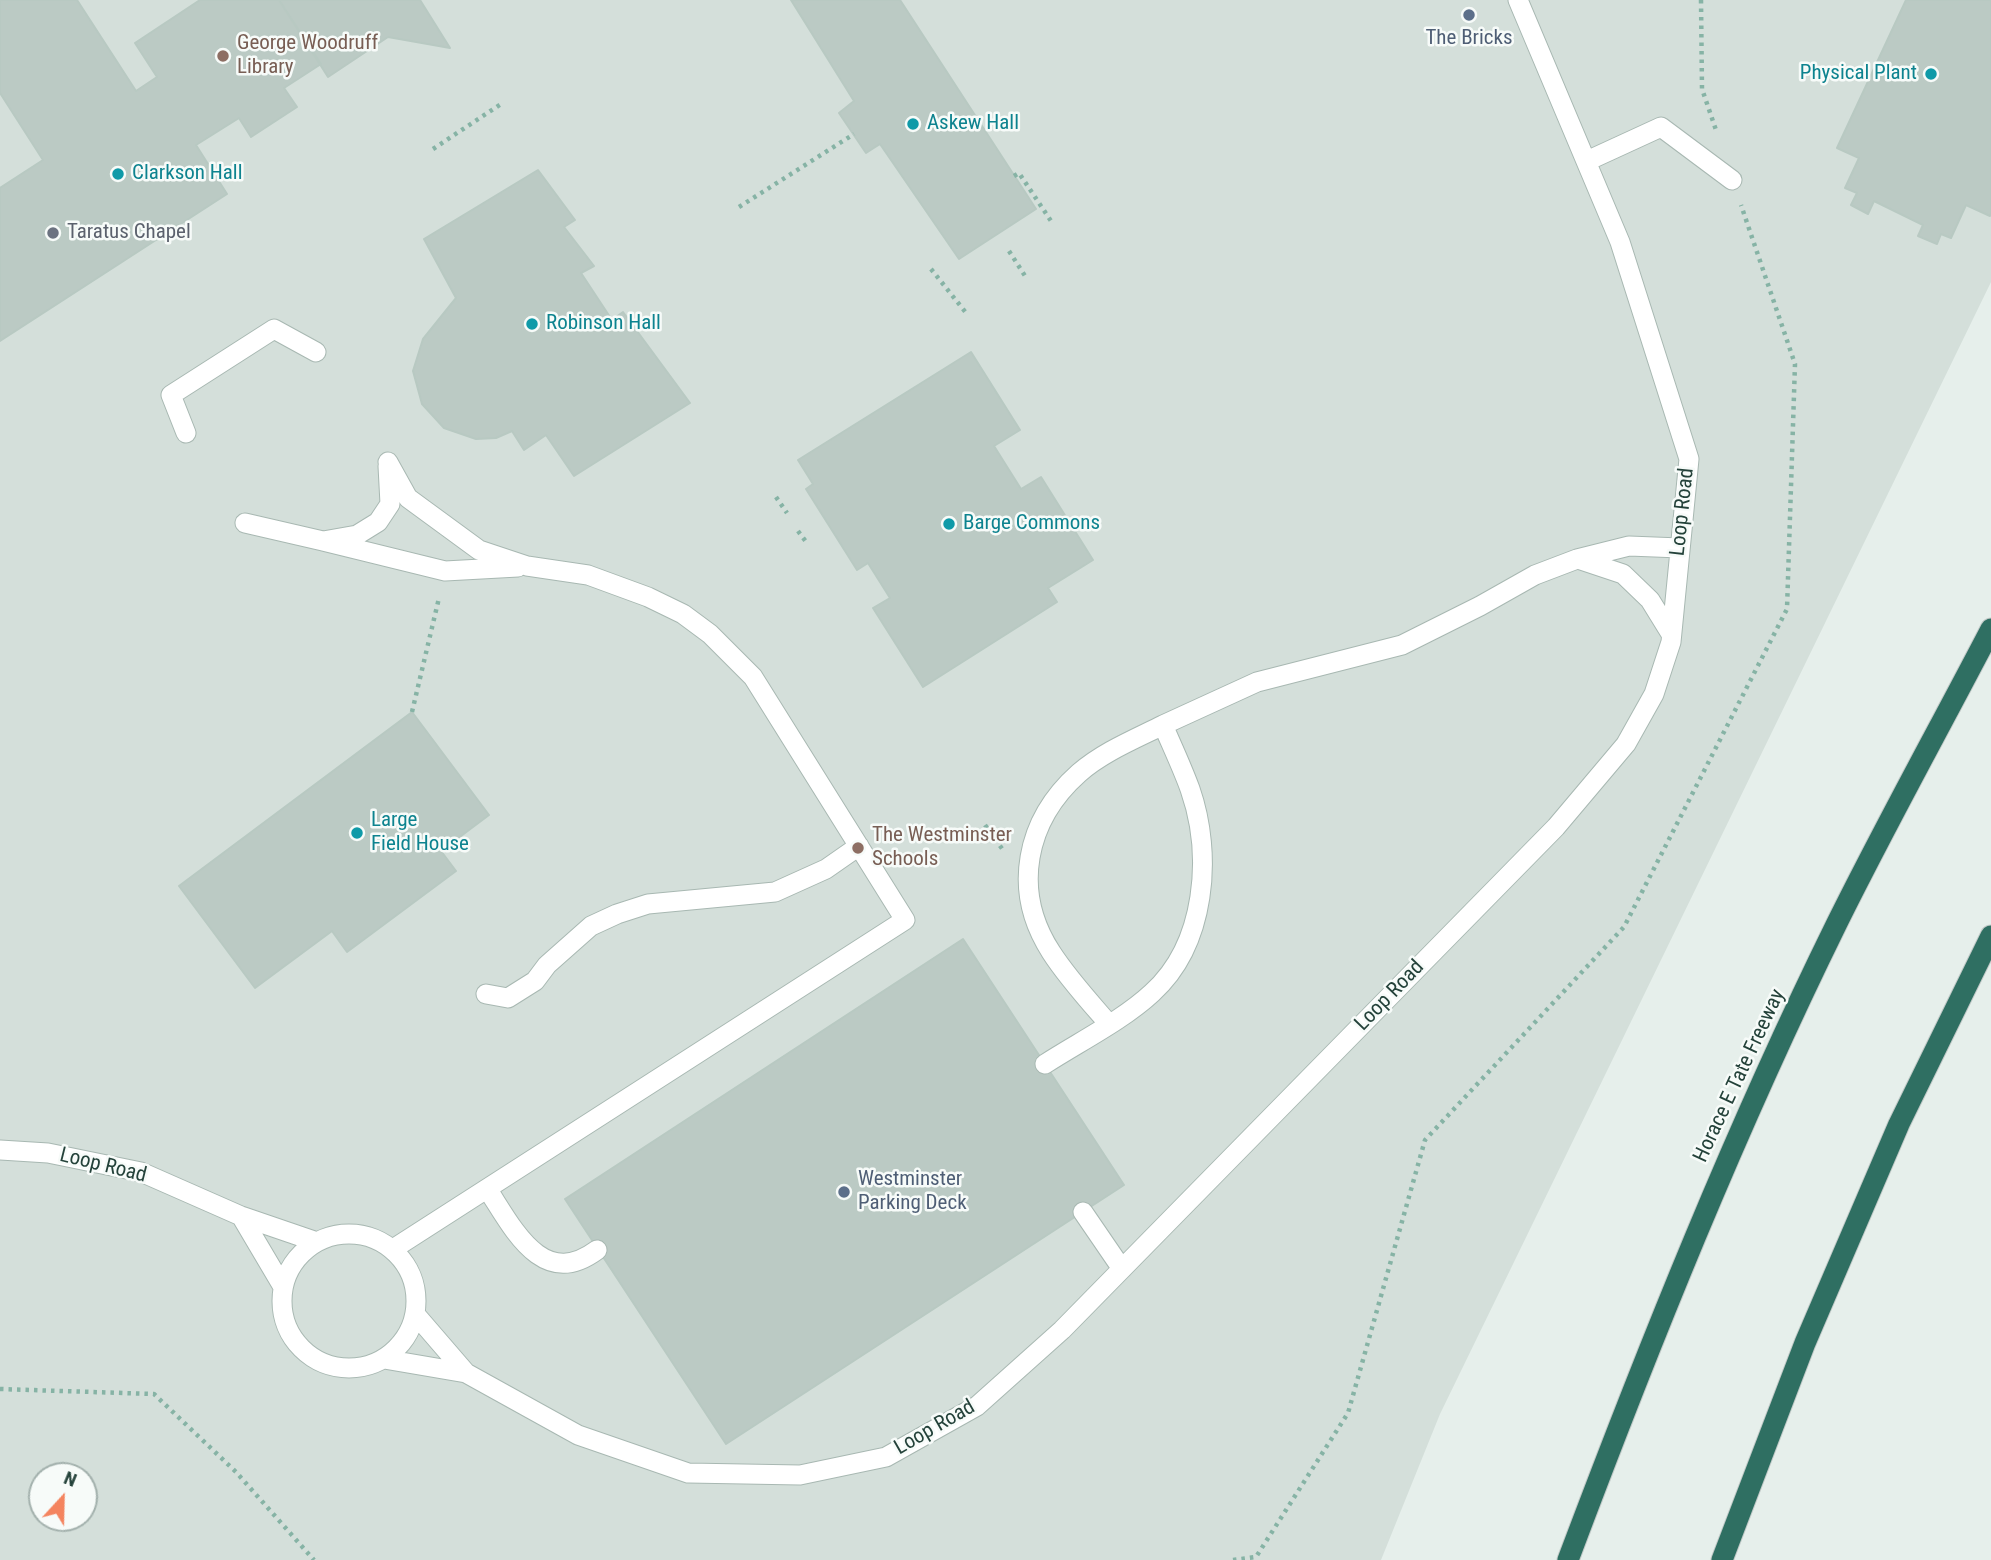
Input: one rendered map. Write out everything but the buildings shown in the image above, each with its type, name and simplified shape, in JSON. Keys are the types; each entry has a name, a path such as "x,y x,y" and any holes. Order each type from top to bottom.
{"highway":[{"name":"Horace E Tate Freeway","path":"1567,1560 1626,1407 1726,1167 1837,924 1991,629"},
{"path":"1722,1560 1805,1343 1894,1136 1991,936"}],"lane":[{"name":"Loop Road","path":"384,1359 466,1373 578,1435 688,1473 800,1475 887,1457 977,1406 1062,1330 1556,827 1626,744 1654,694 1671,634 1689,459 1620,242 1518,0"},
{"path":"1587,161 1661,127 1732,180"},
{"path":"186,433 171,396 274,329 316,352"},
{"path":"323,541 357,535 378,522 390,504 388,462 408,498 479,550 527,566 588,575 648,597 683,614 710,634 753,677 905,920 393,1249"},
{"path":"245,523 445,571 527,566"},
{"path":"1108,1023 1049,950 1033,912 1027,881 1033,840 1050,804 1080,772 1113,750 1257,682 1402,645 1480,607 1535,575 1577,559 1629,546 1680,548"},
{"path":"1577,559 1623,574 1650,600 1671,634"},
{"path":"1045,1064 1151,995 1174,971 1191,934 1200,898 1200,834 1190,791 1163,725"},
{"path":"486,994 508,998 535,981 547,965 591,926 617,914 649,904 775,892 826,869 859,846"},
{"name":"Loop Road","path":"0,1150 48,1153 141,1172 241,1216 317,1242"},
{"path":"488,1190 530,1251 548,1260 570,1263 584,1260 597,1250"},
{"path":"1083,1212 1122,1269"},
{"path":"241,1216 283,1287"},
{"path":"356,1233 376,1238 393,1249 405,1262 414,1279 417,1297 416,1315 409,1333 398,1348 384,1359 366,1366 347,1368 327,1364 310,1356 296,1342 286,1325 282,1306 283,1287 295,1261 317,1242 336,1234 356,1233"},
{"name":"Loop Road","path":"416,1315 466,1373"}],"path":[{"path":"433,149 501,104"},
{"path":"739,207 854,134"},
{"path":"1014,176 1019,173 1053,224"},
{"path":"1009,251 1027,279"},
{"path":"931,269 967,314"},
{"path":"776,497 787,513"},
{"path":"799,531 807,543"},
{"path":"412,712 439,597"},
{"path":"0,1389 154,1394 236,1472 314,1560"}],"shaded area":[{"name":"The Westminster Schools","path":"0,0 1991,0 1991,282 1440,1414 1381,1560 0,1560"}],"place":[{"name":"The Bricks","path":"1469,15"},
{"name":"George Woodruff Library","path":"223,56"},
{"name":"Physical Plant","path":"1931,74"},
{"name":"Askew Hall","path":"913,124"},
{"name":"Clarkson Hall","path":"118,174"},
{"name":"Taratus Chapel","path":"53,233"},
{"name":"Robinson Hall","path":"532,324"},
{"name":"Barge Commons","path":"949,524"},
{"name":"Large Field House","path":"357,833"},
{"name":"The Westminster Schools","path":"858,848"},
{"name":"Westminster Parking Deck","path":"844,1192"}]}
